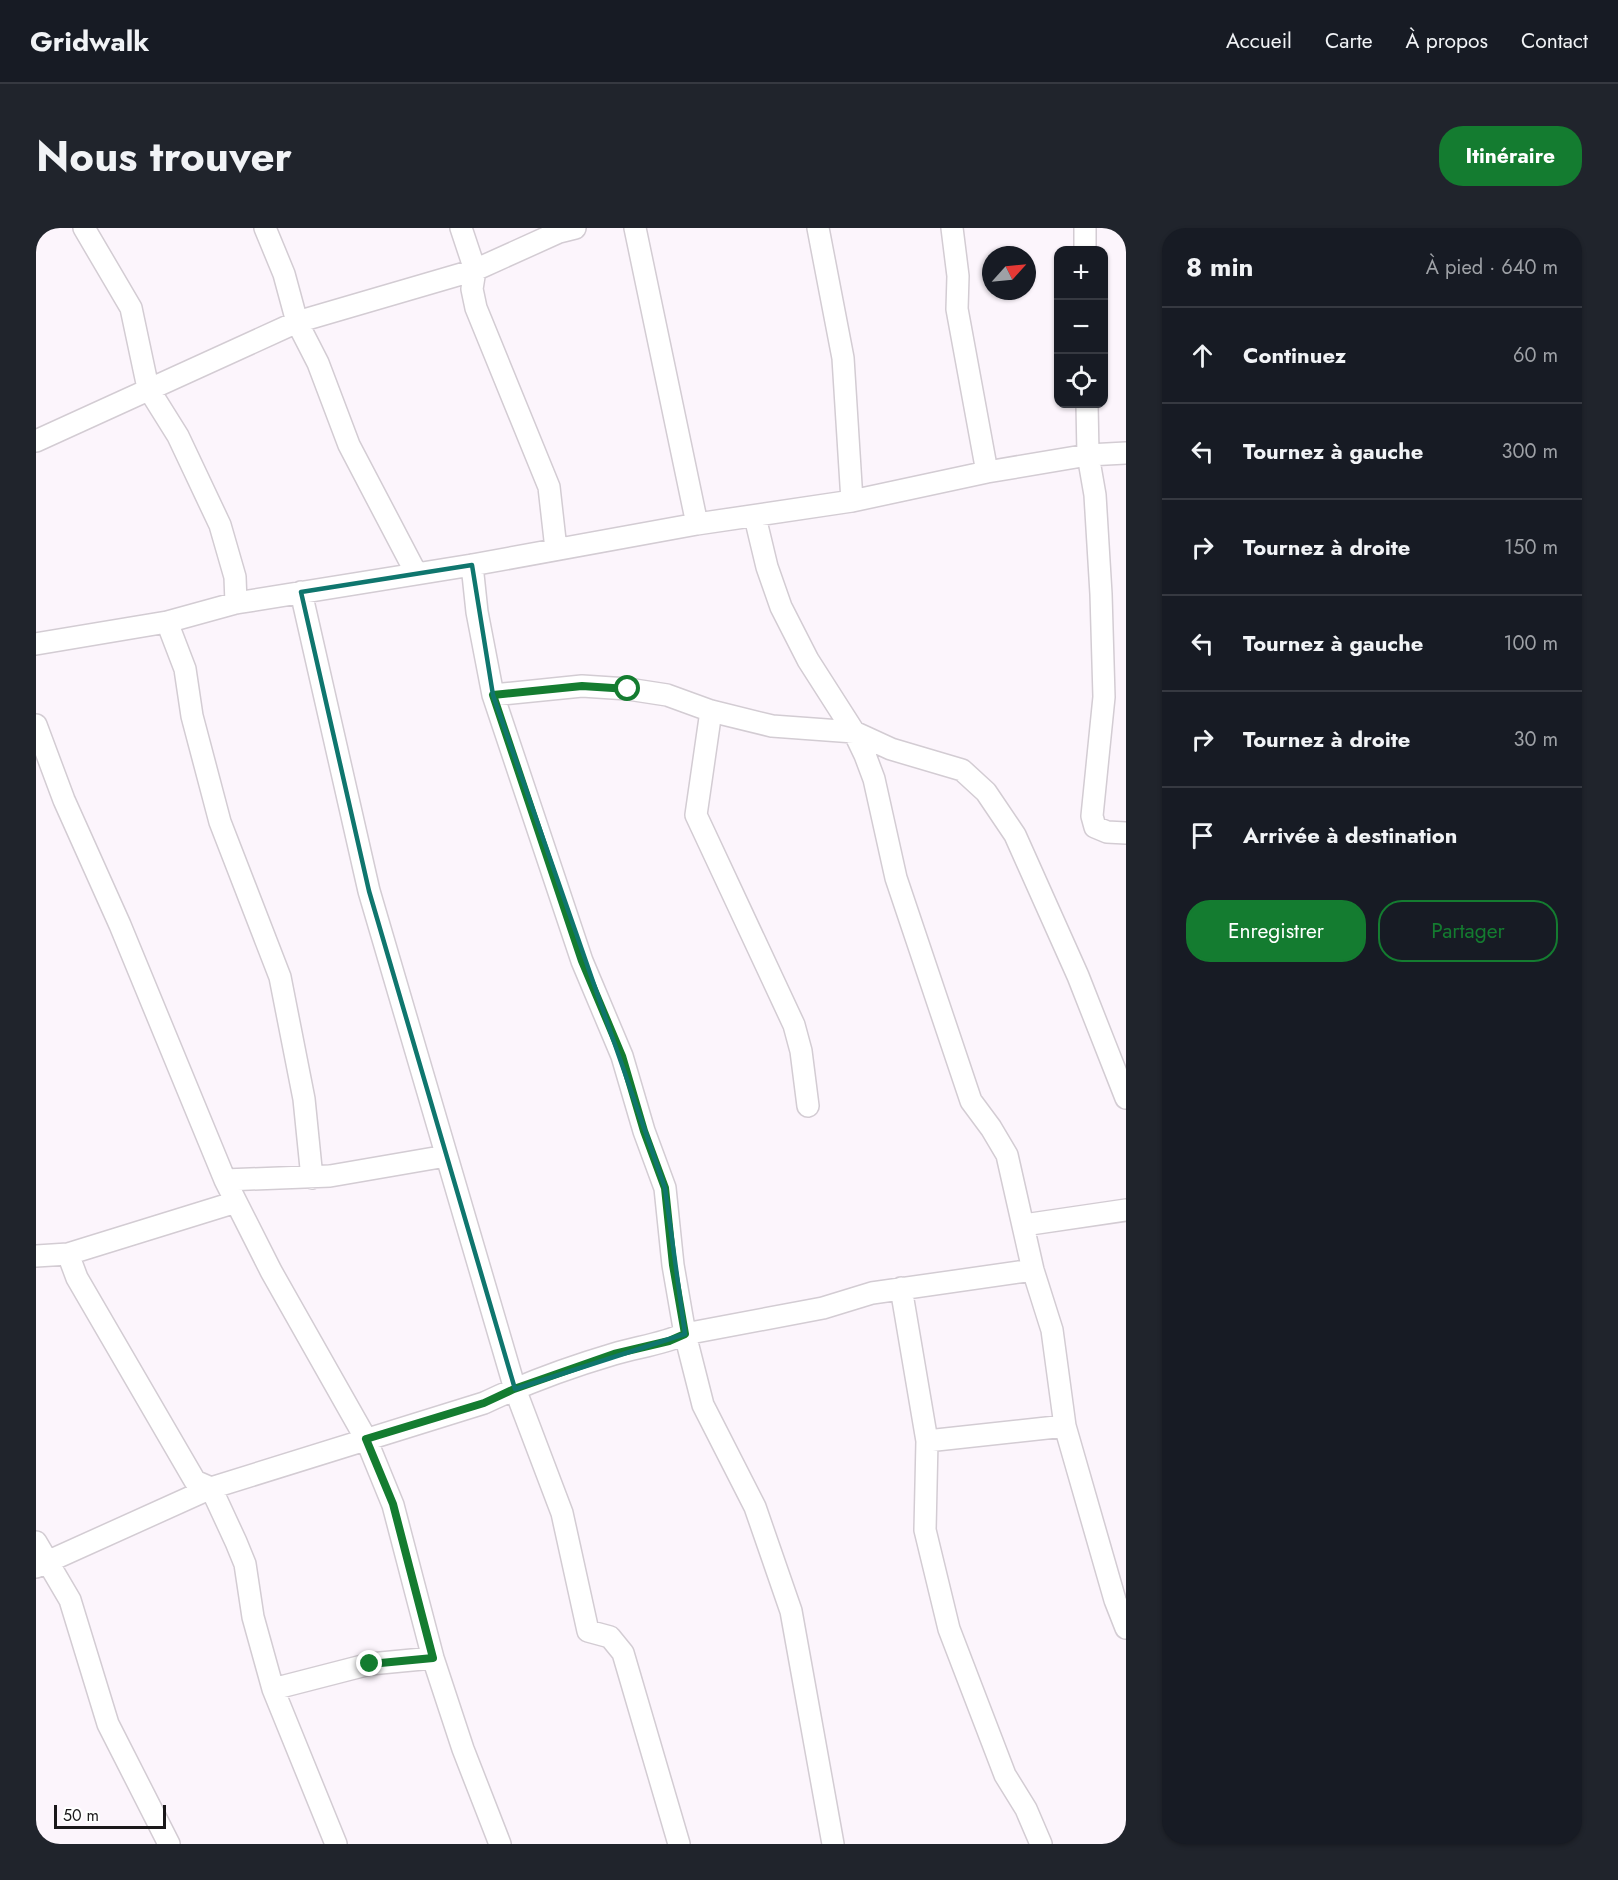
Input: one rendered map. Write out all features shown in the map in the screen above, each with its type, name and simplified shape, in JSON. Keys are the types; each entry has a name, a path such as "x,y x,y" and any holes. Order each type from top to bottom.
{"street":[{"path":"84,228 131,308 148,388 178,436 220,525 235,577 236,603"},
{"path":"265,228 284,274 297,322 318,363 349,445 416,573"},
{"path":"461,228 475,270 472,289 476,308 549,487 556,549"},
{"path":"635,228 697,524"},
{"path":"818,228 843,358 852,501"},
{"path":"952,228 958,276 957,309 987,472"},
{"path":"1085,228 1085,246"},
{"path":"36,441 297,322 475,270 564,229"},
{"path":"1087,408 1088,455 1095,495 1104,697 1092,816 1095,827 1107,832 1126,833"},
{"path":"36,644 167,622 236,603 472,565 697,524 852,501 987,472 1088,455 1126,453"},
{"path":"755,517 767,567 781,607 808,660 854,732 874,779 896,878 971,1101 1007,1155 1033,1270 1052,1330 1065,1426 1091,1509 1115,1600 1126,1628"},
{"path":"472,565 477,612 493,695 582,961 622,1056 644,1131 665,1188 673,1265 685,1334 704,1406 755,1507 790,1611 833,1844"},
{"path":"301,592 369,891 514,1389 561,1513 588,1631 610,1637 623,1653 678,1844"},
{"path":"167,622 185,669 192,716 220,822 280,977 304,1099 312,1178"},
{"path":"493,695 582,686 628,689 667,695 711,711 772,726 854,732 891,749 962,770 986,792 1020,845 1078,975 1126,1098"},
{"path":"711,711 696,815 794,1024 801,1050 808,1106"},
{"path":"36,725 64,800 133,955 225,1180 271,1271 366,1439 393,1504 433,1658 463,1749 500,1844"},
{"path":"225,1180 312,1178 446,1156"},
{"path":"37,1254 68,1254 236,1202"},
{"path":"1024,1225 1126,1210"},
{"path":"68,1254 77,1278 195,1481 211,1488 244,1564 252,1617 273,1689 336,1844"},
{"path":"41,1564 211,1488 484,1403 514,1389 614,1354 669,1341 685,1334 824,1308 872,1293 1033,1270"},
{"path":"901,1288 927,1441 925,1530 949,1629 1005,1776 1026,1809 1041,1844"},
{"path":"927,1441 1065,1426"},
{"path":"36,1542 41,1564 70,1600 108,1724 169,1844"},
{"path":"273,1689 370,1664 433,1658"}],"highlighted area":[{"path":"472,565 493,695 665,1188 685,1334 515,1389 369,891 301,592"}],"route":[{"path":"370,1664 433,1658 393,1504 366,1439 484,1403 514,1389 614,1354 669,1341 685,1334 673,1265 665,1188 644,1131 622,1056 582,961 493,695 582,686 628,689"}]}
